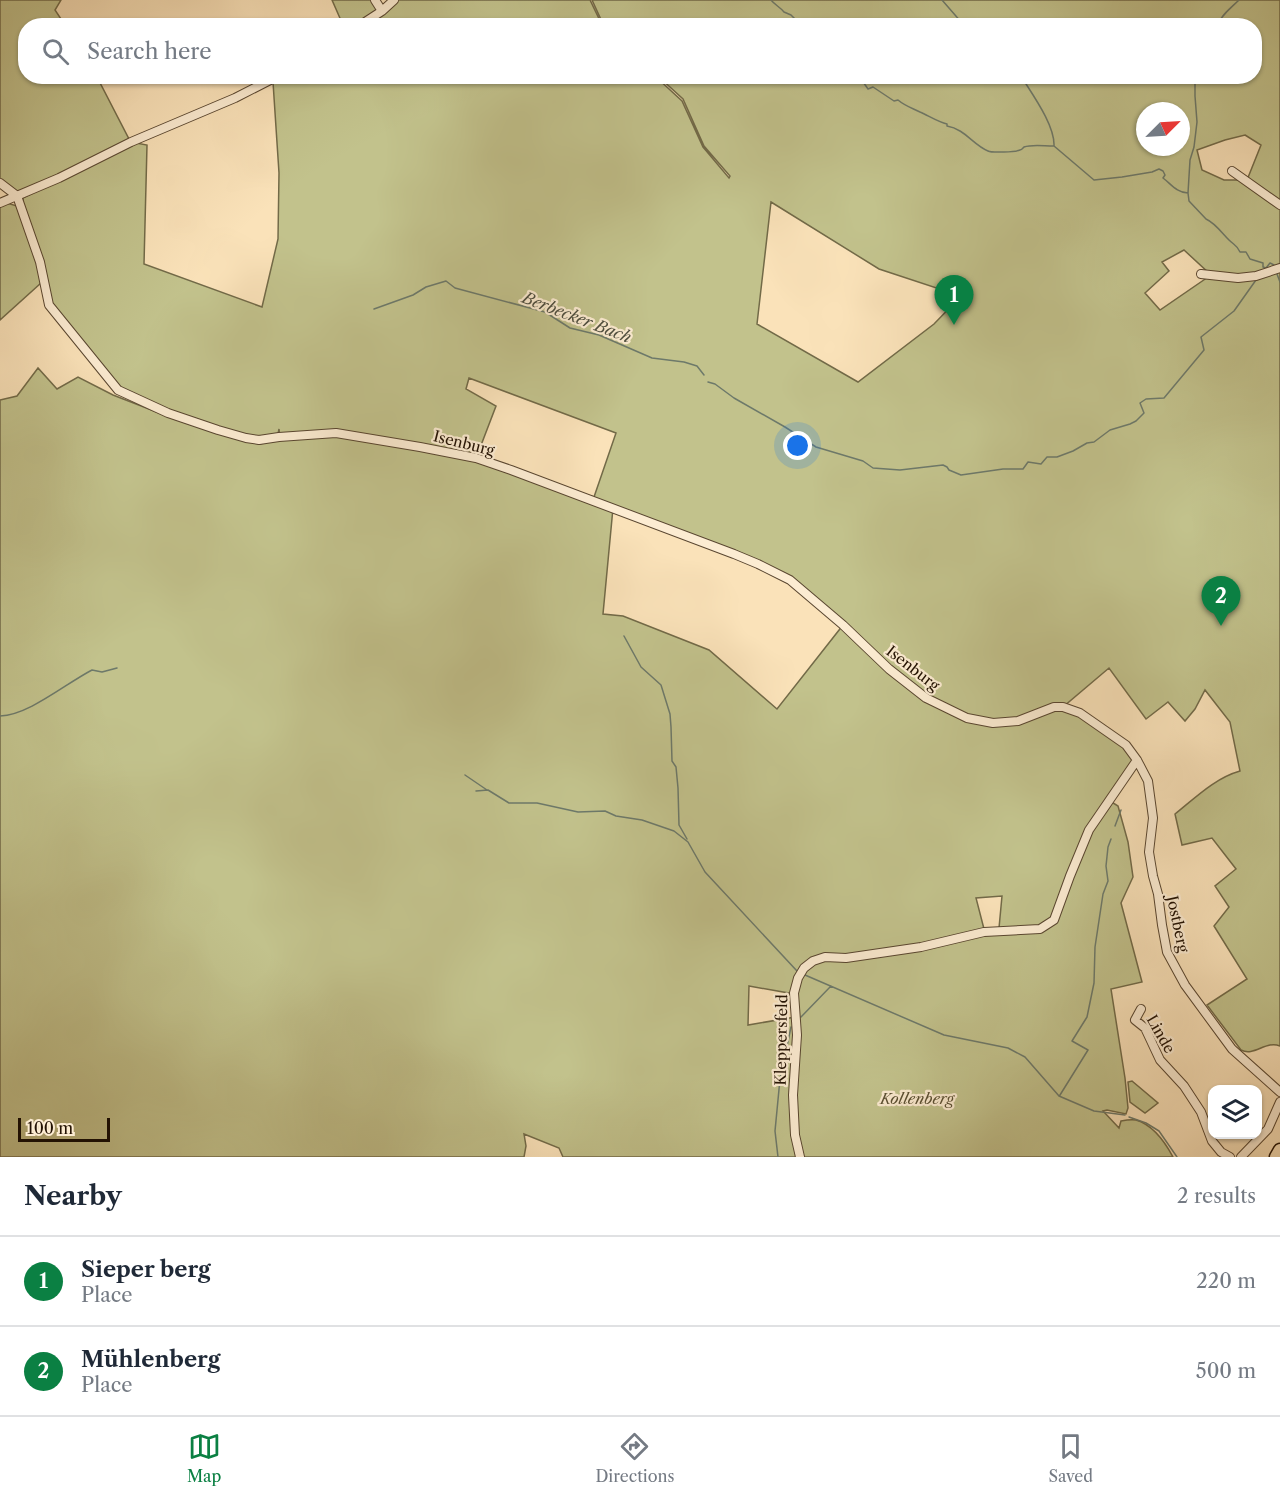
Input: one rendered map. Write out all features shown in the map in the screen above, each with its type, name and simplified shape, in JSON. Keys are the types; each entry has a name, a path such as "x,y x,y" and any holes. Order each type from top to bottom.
{"main road":[{"path":"1276,1157 1280,1150"}],"street":[{"path":"375,0 382,11"},
{"path":"371,18 394,0"},
{"path":"0,203 262,84"},
{"path":"1232,171 1280,205"},
{"path":"0,183 17,196"},
{"name":"Isenburg","path":"17,196 40,262 49,305 118,390 168,413 246,438 259,440 336,433 476,458 661,526 756,563 790,580 926,699 967,718"},
{"path":"1201,274 1238,278 1257,276 1280,268"},
{"name":"Jostberg","path":"967,718 993,723 1018,721 1054,707 1063,707 1080,713 1126,746 1137,760 1148,782 1153,818 1149,852 1167,952 1185,985 1232,1049 1280,1092"},
{"name":"Kleppersfeld","path":"800,1157 795,1135 793,1095 797,1035 794,993 798,978 804,968 813,961 825,957 846,958 921,948 984,932 1040,929 1054,920 1089,830 1137,760"},
{"name":"Linde","path":"1141,1009 1134,1020 1146,1028 1160,1060 1184,1086 1201,1112 1212,1141 1221,1152 1230,1157"},
{"path":"1241,1157 1268,1129 1280,1102"}],"green space":[{"path":"0,0 61,0 55,10 60,18 18,18 18,84 101,84 130,141 58,177 17,193 0,182"},
{"path":"332,0 373,0 377,10 365,18 340,18"},
{"path":"397,0 590,0 599,18 373,18"},
{"name":"Kollenberg","path":"592,0 1280,0 1280,1046 1270,1045 1246,1052 1241,1050 1207,1005 1247,979 1214,926 1229,907 1215,886 1236,869 1212,838 1182,845 1175,814 1214,783 1240,771 1230,722 1205,690 1195,709 1185,721 1168,702 1146,719 1109,668 1063,707 1080,713 1126,745 1137,760 1110,801 1118,806 1128,842 1133,877 1121,903 1142,982 1111,989 1128,1108 1126,1114 1103,1111 1119,1128 1121,1121 1142,1122 1162,1140 1173,1157 563,1157 559,1148 524,1134 526,1146 524,1157 0,1157 0,400 17,396 38,368 57,389 78,377 113,395 167,416 246,441 260,444 280,439 279,429 278,434 264,436 237,434 157,406 120,387 53,305 23,198 131,142 147,145 144,264 262,307 278,239 279,173 273,84 664,84 682,101 703,147 729,178 730,176 704,146 683,99 667,84 1262,84 1262,18 600,18","holes":["1245,135 1261,145 1247,180 1224,180 1202,170 1197,150","771,202 879,269 961,296 934,324 858,382 757,324","1184,250 1211,275 1160,310 1145,293 1169,271 1162,262","469,378 616,433 594,497 475,461 496,406 466,389","613,508 790,580 843,625 777,709 709,650 623,616 603,614","1002,896 999,928 984,929 976,898","749,986 794,994 795,1017 748,1025"]},
{"path":"7,203 17,206 38,262 41,283 0,320 0,205"},
{"path":"1132,1081 1158,1103 1145,1113 1130,1102 1128,1082"}],"waterway":[{"path":"771,0 794,18"},
{"path":"942,0 958,18"},
{"path":"1222,18 1239,0"},
{"path":"865,84 868,89 873,87 894,101 898,100 959,130 988,151 1009,152 1031,146 1053,146"},
{"path":"1026,84 1047,119 1054,146 1094,180 1159,169 1165,175 1163,178 1174,188 1188,193"},
{"path":"1195,84 1197,122 1190,160 1189,201 1237,246 1240,252 1246,252 1250,259 1263,263 1263,267 1266,268 1270,263 1274,265"},
{"name":"Berbecker Bach","path":"1277,274 1280,282"},
{"name":"Berbecker Bach","path":"708,382 715,384 734,398 816,447 863,461 873,468 900,470 943,465 961,475 1003,469 1023,469 1028,462 1041,464 1047,457 1057,457 1073,451 1087,443 1094,442 1110,430 1136,421 1144,413 1140,403 1146,399 1164,398 1204,350 1201,337 1234,311 1256,280"},
{"name":"Berbecker Bach","path":"374,309 446,281 455,288 545,312 570,328 599,335 652,358 697,366 704,375"},
{"path":"624,636 641,667 661,685 670,714 672,761 676,767 678,788 679,825 687,839"},
{"path":"0,716 35,705 92,670 102,672 117,668"},
{"path":"465,775 487,790"},
{"path":"476,791 488,790 509,803 537,803 578,812 605,811 674,831 688,842 705,872 797,971"},
{"path":"1115,826 1121,810"},
{"path":"1060,1095 1088,1050 1072,1041 1087,1017 1094,983 1095,947 1103,894 1108,881 1106,866 1111,839"},
{"path":"805,975 944,1035 1008,1048 1025,1057 1059,1096 1094,1111 1125,1115"},
{"path":"801,1017 831,986"},
{"path":"778,1157 775,1131 780,1079 791,1027"},
{"path":"1129,1117 1159,1131 1177,1157"}],"place":[{"name":"Sieper berg","path":"954,325"},
{"name":"Mühlenberg","path":"1221,626"}]}
